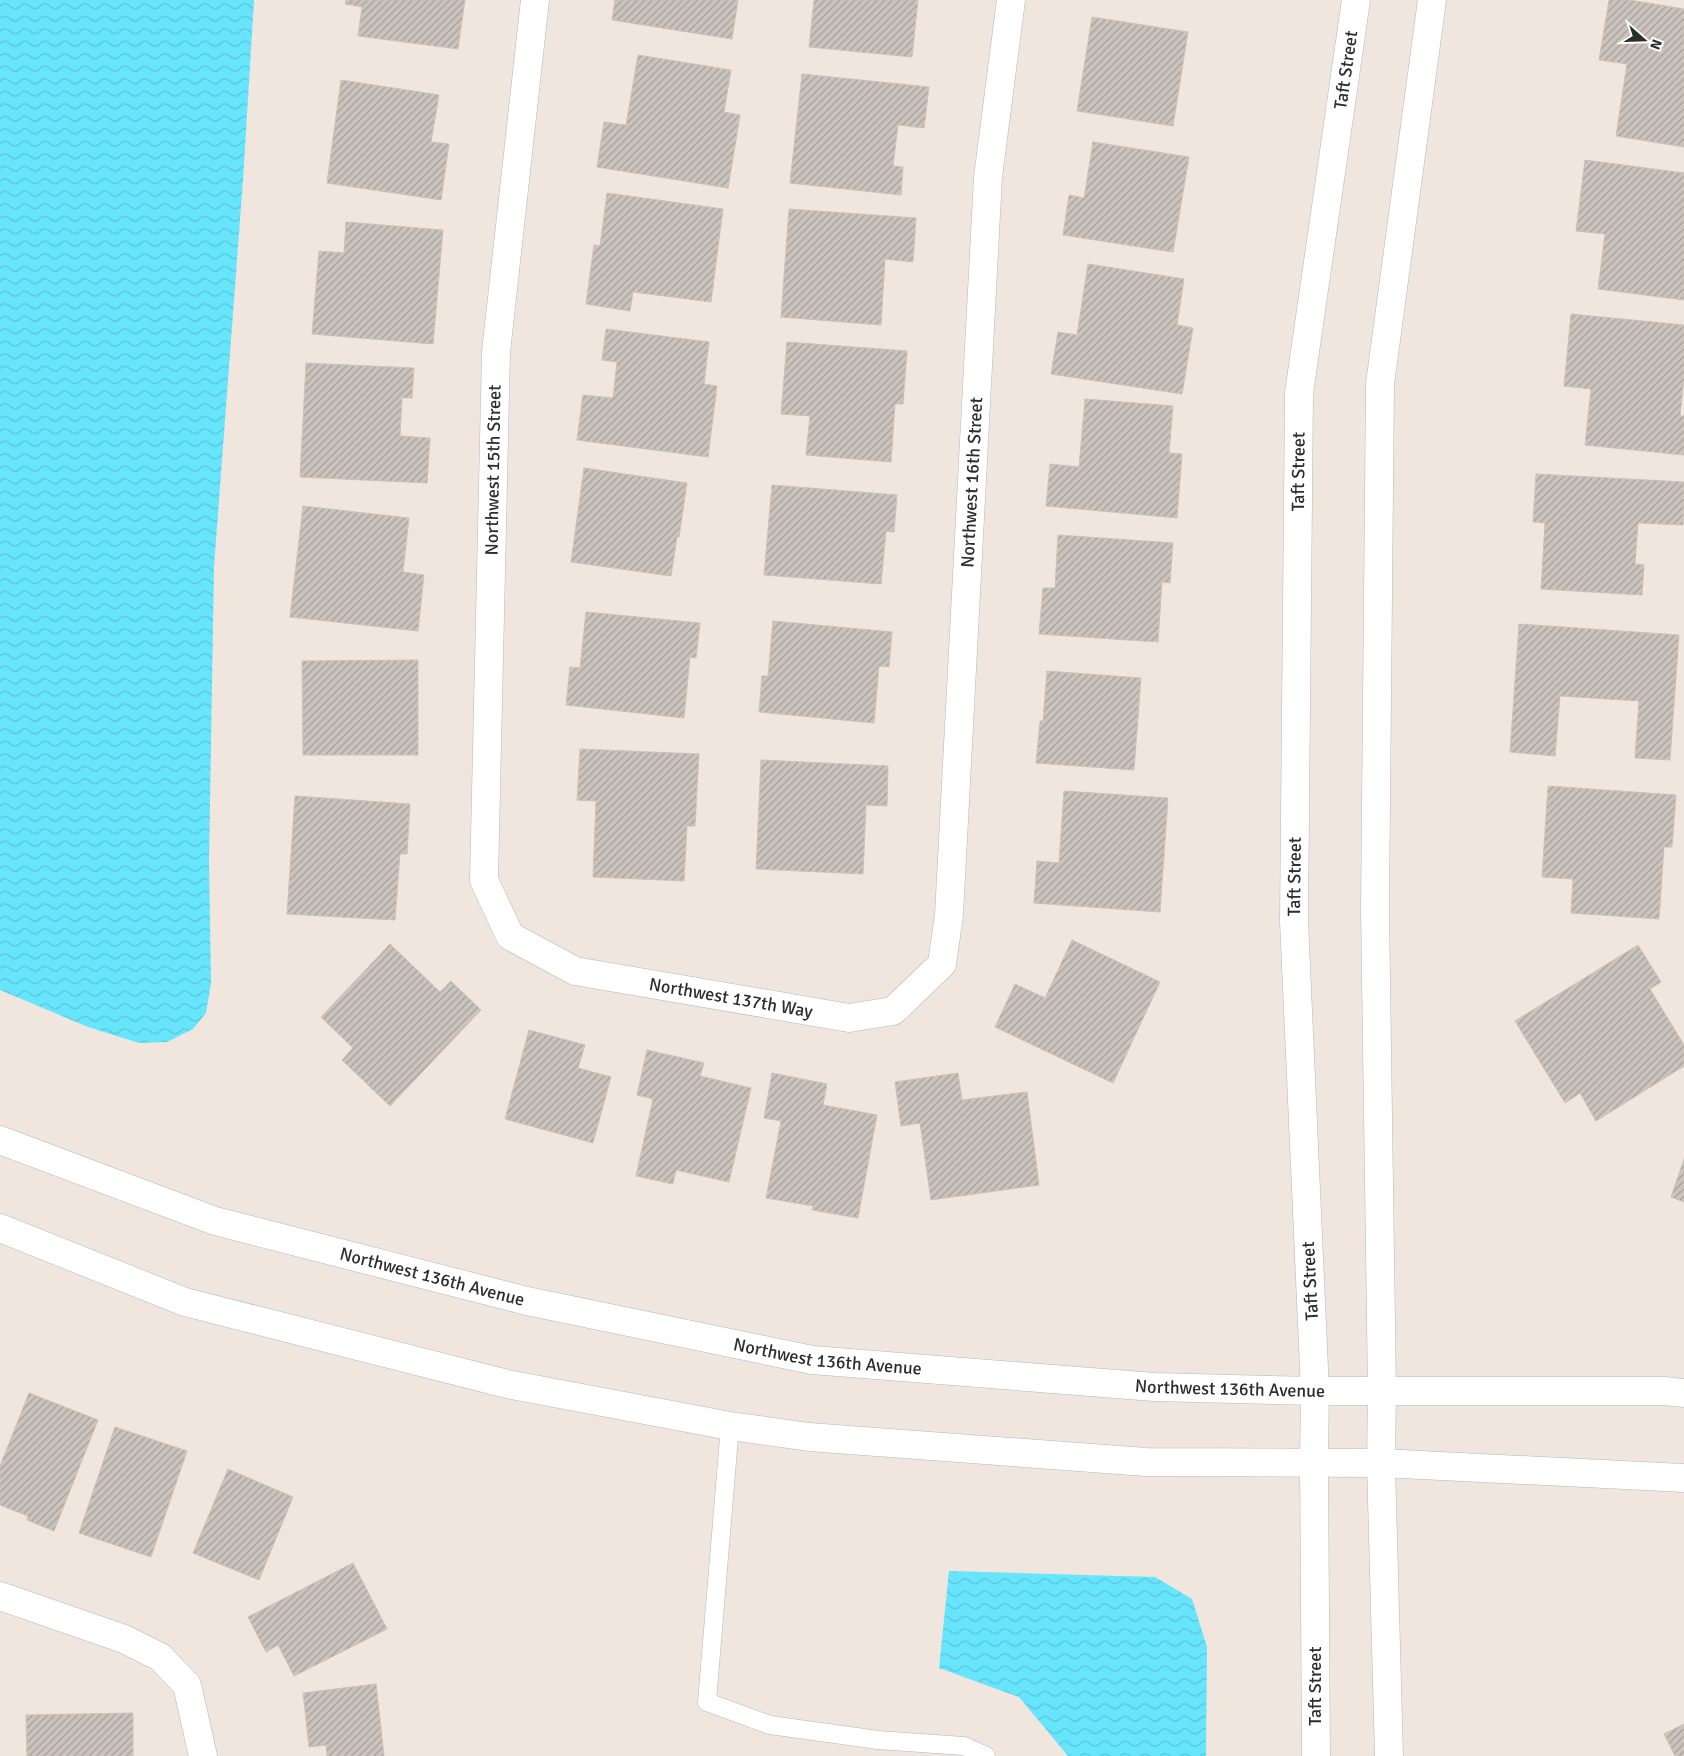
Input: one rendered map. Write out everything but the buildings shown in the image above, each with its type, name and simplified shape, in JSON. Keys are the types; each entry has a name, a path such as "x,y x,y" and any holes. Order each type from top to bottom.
{"street":[{"name":"Northwest 15th Street","path":"510,936 484,880 496,352 535,0"},
{"name":"Northwest 16th Street","path":"942,964 949,916 988,177 1012,0"},
{"name":"Taft Street","path":"1316,1756 1315,1391 1294,921 1299,393 1356,0"},
{"path":"1389,1756 1381,1462 1382,1391 1375,909 1380,384 1432,0"},
{"name":"Northwest 137th Way","path":"510,936 574,971 849,1018 893,1011 942,964"},
{"name":"Northwest 136th Avenue","path":"0,1140 215,1221 527,1301 812,1360 1154,1387 1315,1391 1664,1390 1684,1393"},
{"path":"0,1228 185,1302 507,1384 730,1426 809,1437 1146,1462 1381,1462 1684,1478"},
{"path":"0,1596 124,1639 160,1657 187,1685 203,1756"}],"lane":[{"path":"730,1426 708,1702 770,1725 878,1740 964,1746 986,1756"}],"water":[{"path":"0,0 254,0 243,180 214,567 209,862 211,983 206,1013 193,1029 167,1042 139,1043 88,1027 0,990"},
{"path":"949,1571 1155,1577 1192,1599 1207,1647 1206,1756 1068,1756 1019,1697 939,1668"}]}
